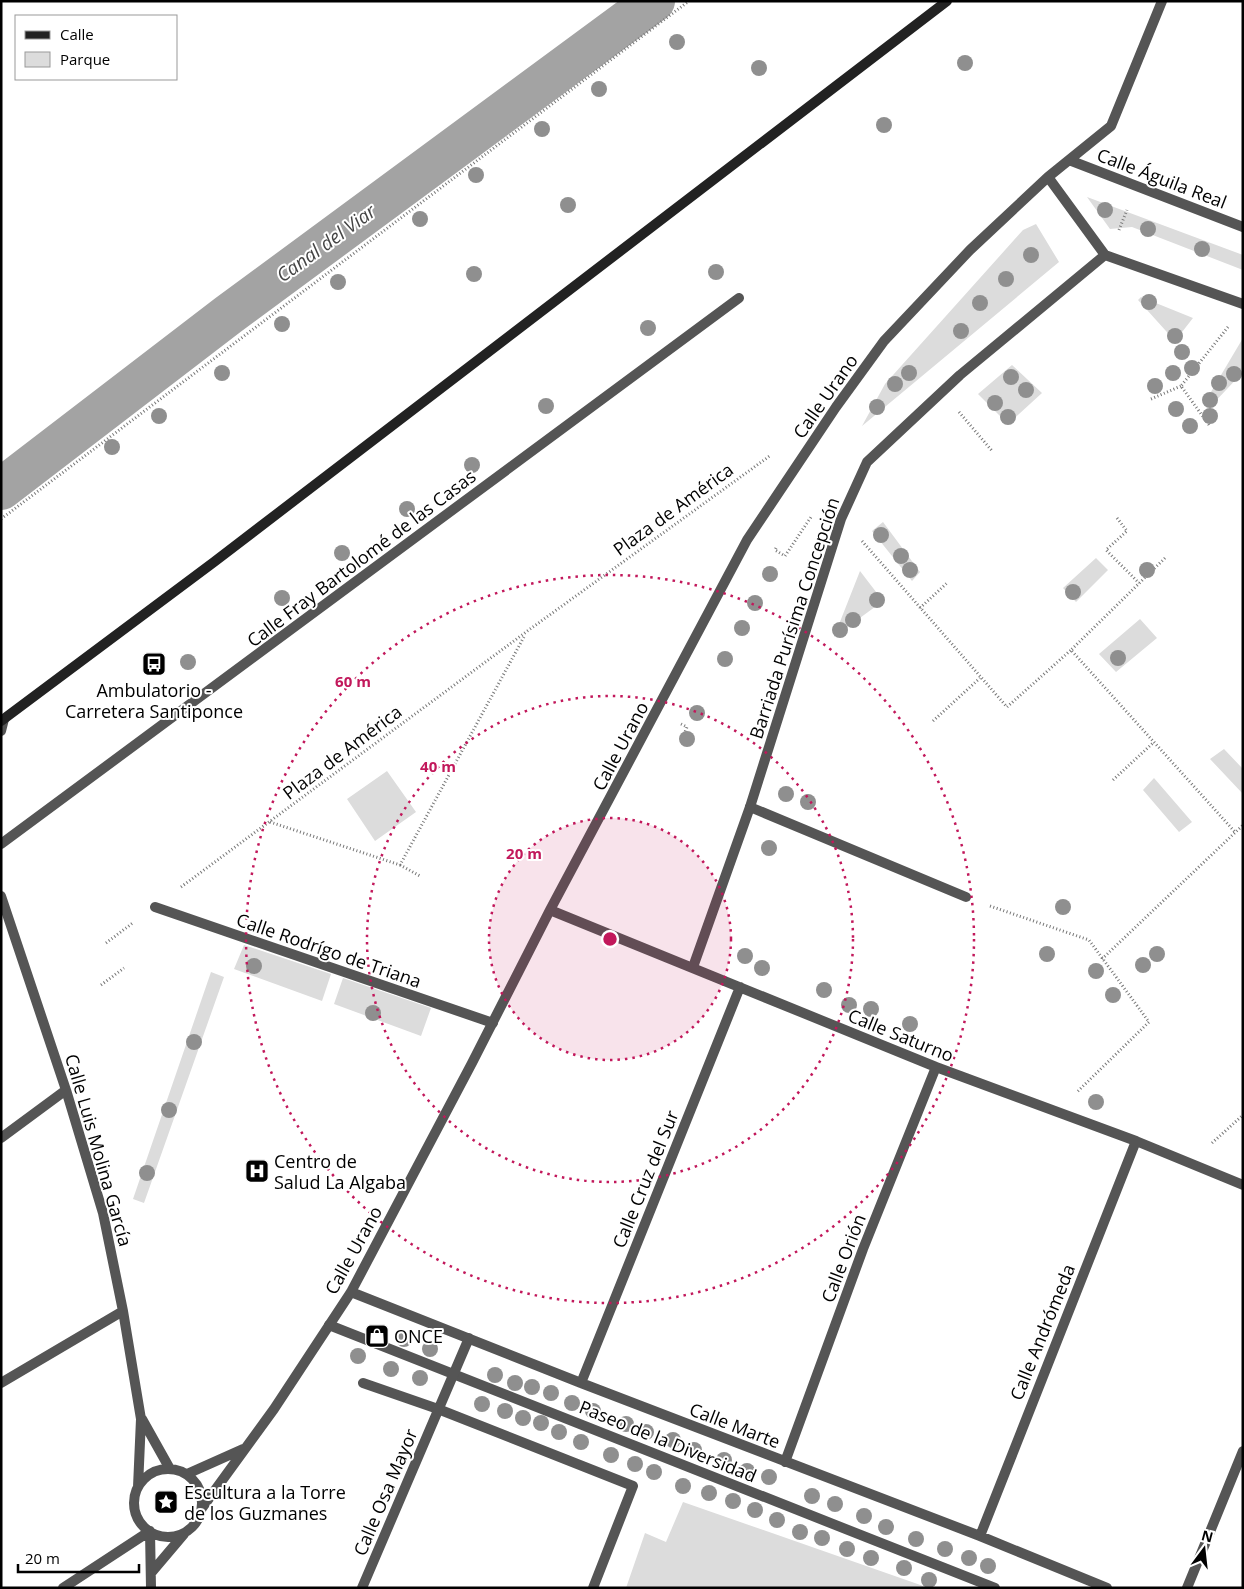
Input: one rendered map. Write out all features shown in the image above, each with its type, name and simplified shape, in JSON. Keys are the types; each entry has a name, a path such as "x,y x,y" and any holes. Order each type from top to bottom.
{"main road":[{"path":"2,720 214,562 946,1"}],"street":[{"name":"Calle Urano","path":"202,1508 274,1409 351,1292 493,1023 550,910 747,540 836,407 884,341 970,250 1048,177 1111,126 1162,1"},
{"name":"Calle Águila Real","path":"1069,160 1243,227"},
{"path":"1048,177 1106,255 1243,304"},
{"name":"Barriada Purísima Concepción","path":"693,967 750,807 841,519 867,462 968,369 1106,255"},
{"name":"Calle Fray Bartolomé de las Casas","path":"1,844 739,298"},
{"path":"1,731 2,720"},
{"path":"750,807 966,897"},
{"name":"Calle Luis Molina García","path":"1,896 66,1090 103,1213 123,1310 141,1419 138,1487"},
{"name":"Calle Rodrígo de Triana","path":"155,907 493,1023"},
{"name":"Calle Saturno","path":"550,910 936,1067 1136,1141 1243,1185"},
{"name":"Calle Cruz del Sur","path":"581,1383 740,987"},
{"name":"Calle Orión","path":"785,1462 863,1249 936,1067"},
{"path":"1,1138 66,1090"},
{"name":"Calle Andrómeda","path":"980,1536 1136,1141"},
{"name":"Calle Marte","path":"351,1292 581,1383 980,1536 1107,1588"},
{"path":"1,1383 123,1310"},
{"name":"Paseo de la Diversidad","path":"329,1325 995,1588"},
{"name":"Calle Osa Mayor","path":"362,1588 469,1338"},
{"path":"363,1383 438,1409 633,1486 593,1588"},
{"name":"Calle Luis Molina García","path":"141,1419 170,1469"},
{"name":"Calle Urano","path":"187,1474 244,1448"},
{"path":"1187,1588 1243,1451"},
{"path":"161,1469 170,1469 187,1474 200,1489 202,1508 194,1526 178,1536 159,1536 142,1525 134,1507 138,1487 144,1479 161,1469"},
{"path":"150,1531 151,1588"},
{"path":"62,1588 150,1531"},
{"path":"151,1573 186,1532"}],"path":[{"path":"1,519 689,1"},
{"path":"1106,255 1138,186"},
{"path":"1151,399 1181,386 1230,325"},
{"path":"1181,386 1209,425"},
{"path":"942,393 993,452"},
{"name":"Plaza de América","path":"106,943 526,632 777,450"},
{"path":"780,542 775,550 784,556 811,517"},
{"path":"1117,518 1127,531 1106,550 1139,583"},
{"path":"858,537 1006,707 1071,650 1165,558"},
{"path":"920,608 948,583"},
{"name":"Plaza de América","path":"400,865 526,632"},
{"path":"1071,650 1235,832"},
{"path":"933,721 980,678"},
{"path":"681,724 687,727 683,737"},
{"path":"1113,780 1154,742"},
{"name":"Plaza de América","path":"270,822 400,865 420,876"},
{"path":"1102,958 1243,825"},
{"path":"966,897 1088,940 1149,1022 1057,1112"},
{"path":"101,985 124,968"},
{"path":"1189,1163 1243,1115"}],"green space":[{"path":"1087,197 1243,255 1243,270 1132,227 1110,229"},
{"path":"1036,224 1059,262 862,426 885,384 1023,230"},
{"path":"1141,297 1193,318 1175,341 1138,300"},
{"path":"1243,338 1243,372 1210,407 1205,402"},
{"path":"1012,365 1042,393 1008,424 978,394"},
{"path":"883,522 920,572 912,581 872,531"},
{"path":"1096,558 1108,570 1076,602 1063,588"},
{"path":"860,571 883,601 834,637"},
{"path":"1140,619 1157,638 1116,672 1099,654"},
{"path":"1224,749 1243,769 1243,794 1210,759"},
{"path":"387,771 416,812 375,841 347,799"},
{"path":"1154,778 1192,822 1179,832 1143,790"},
{"path":"244,945 331,974 322,1001 234,969"},
{"path":"211,972 224,977 144,1203 133,1199"},
{"path":"343,978 431,1008 421,1036 334,1004"},
{"path":"683,1502 929,1588 626,1588 645,1533 666,1542"}],"waterway":[{"name":"Canal del Viar","path":"1,489 228,315 654,1"}],"place":[{"name":"Ambulatorio - Carretera Santiponce","path":"154,664"},
{"name":"Centro de Salud La Algaba","path":"257,1171"},
{"name":"ONCE","path":"377,1336"},
{"name":"Escultura a la Torre de los Guzmanes","path":"166,1502"}]}
